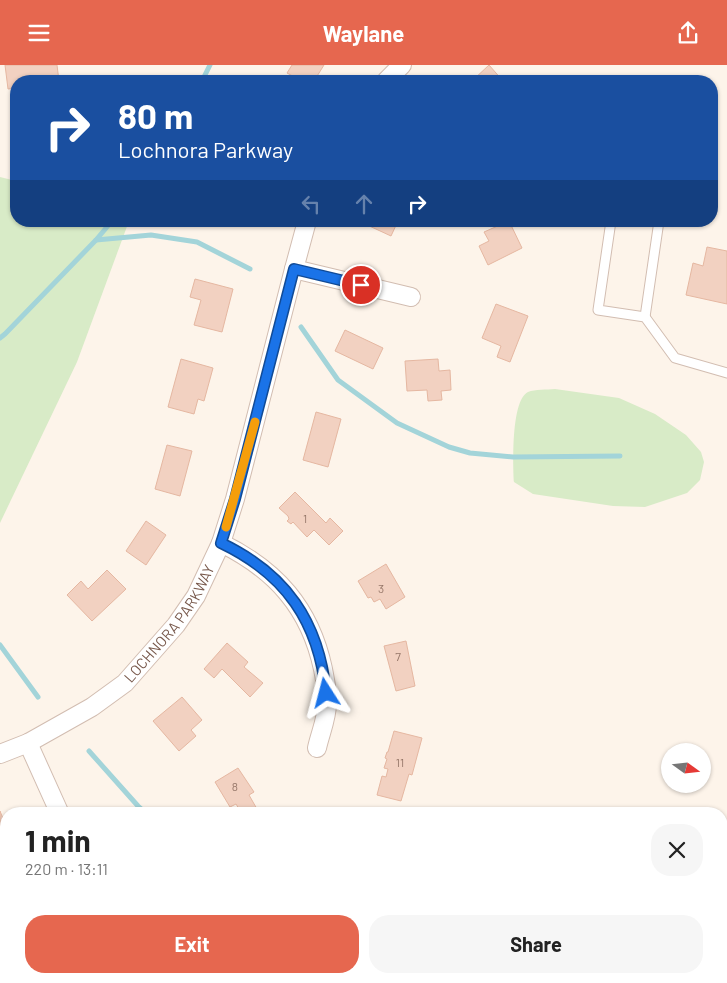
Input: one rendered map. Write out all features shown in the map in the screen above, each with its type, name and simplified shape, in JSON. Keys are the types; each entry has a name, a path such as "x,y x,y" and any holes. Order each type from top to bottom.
{"street":[{"path":"392,75 402,65"},
{"name":"LOCHNORA PARKWAY","path":"0,755 28,743 92,707 125,683 176,625 196,596 221,543 235,499 306,227"},
{"path":"294,269 411,297"},
{"path":"221,543 242,553 280,582 309,627 320,654 328,704 317,748"},
{"path":"28,743 57,807"}],"lane":[{"path":"611,227 598,310 645,317"},
{"path":"658,227 645,317 675,359 727,373"}],"green space":[{"path":"0,177 10,180 10,227 127,227 77,362 0,523"},
{"path":"555,389 619,398 655,414 686,435 701,452 704,462 700,480 687,493 645,507 613,506 533,494 514,482 514,433 518,407 522,397 528,392"}],"building":[{"path":"5,65 57,65 58,75 10,75 10,89 8,89"},
{"path":"292,65 324,65 318,75 291,75 287,73"},
{"path":"489,65 498,75 478,75"},
{"path":"372,227 395,227 391,236"},
{"path":"495,227 512,227 522,248 488,265 479,246 489,241 484,232"},
{"path":"707,247 727,251 727,304 686,295 693,263 703,266"},
{"path":"195,279 233,289 222,332 194,325 201,300 190,297"},
{"path":"496,304 528,316 510,362 497,357 501,346 482,338"},
{"path":"345,330 383,348 373,369 335,351"},
{"path":"181,359 213,368 204,401 198,399 194,414 168,407"},
{"path":"438,359 439,371 450,370 451,390 441,391 442,400 428,401 427,390 407,391 405,361"},
{"path":"316,412 341,419 328,467 303,460"},
{"path":"167,445 192,451 180,496 155,489"},
{"path":"295,492 326,523 330,518 343,531 329,545 314,530 307,537 293,522 291,524 287,521 289,519 288,516 279,508"},
{"path":"146,521 166,535 146,565 126,551"},
{"path":"386,564 405,597 386,609 380,599 374,602 371,597 368,598 358,581"},
{"path":"107,570 126,589 92,621 67,595 81,581 88,589"},
{"path":"406,641 415,686 396,691 384,646"},
{"path":"227,643 248,662 244,667 263,683 250,697 222,669 214,678 204,669"},
{"path":"182,697 202,720 191,730 196,736 179,751 153,721"},
{"path":"394,731 422,738 412,775 409,774 401,801 377,795 382,776 386,777 388,769 384,768 387,759 385,758"},
{"path":"238,768 254,792 249,795 256,807 238,807 236,804 230,807 215,782"}],"waterway":[{"path":"205,75 210,65"},
{"path":"0,338 107,227"},
{"path":"96,240 151,235 197,242 250,269"},
{"path":"301,327 338,380 397,423 449,447 470,453 513,457 620,456"},
{"path":"0,645 38,697"},
{"path":"89,751 139,807"}],"slow traffic":[{"path":"226,527 255,422"}],"route":[{"path":"326,693 320,654 309,627 280,582 242,553 221,543 235,499 294,269 361,285"}]}
